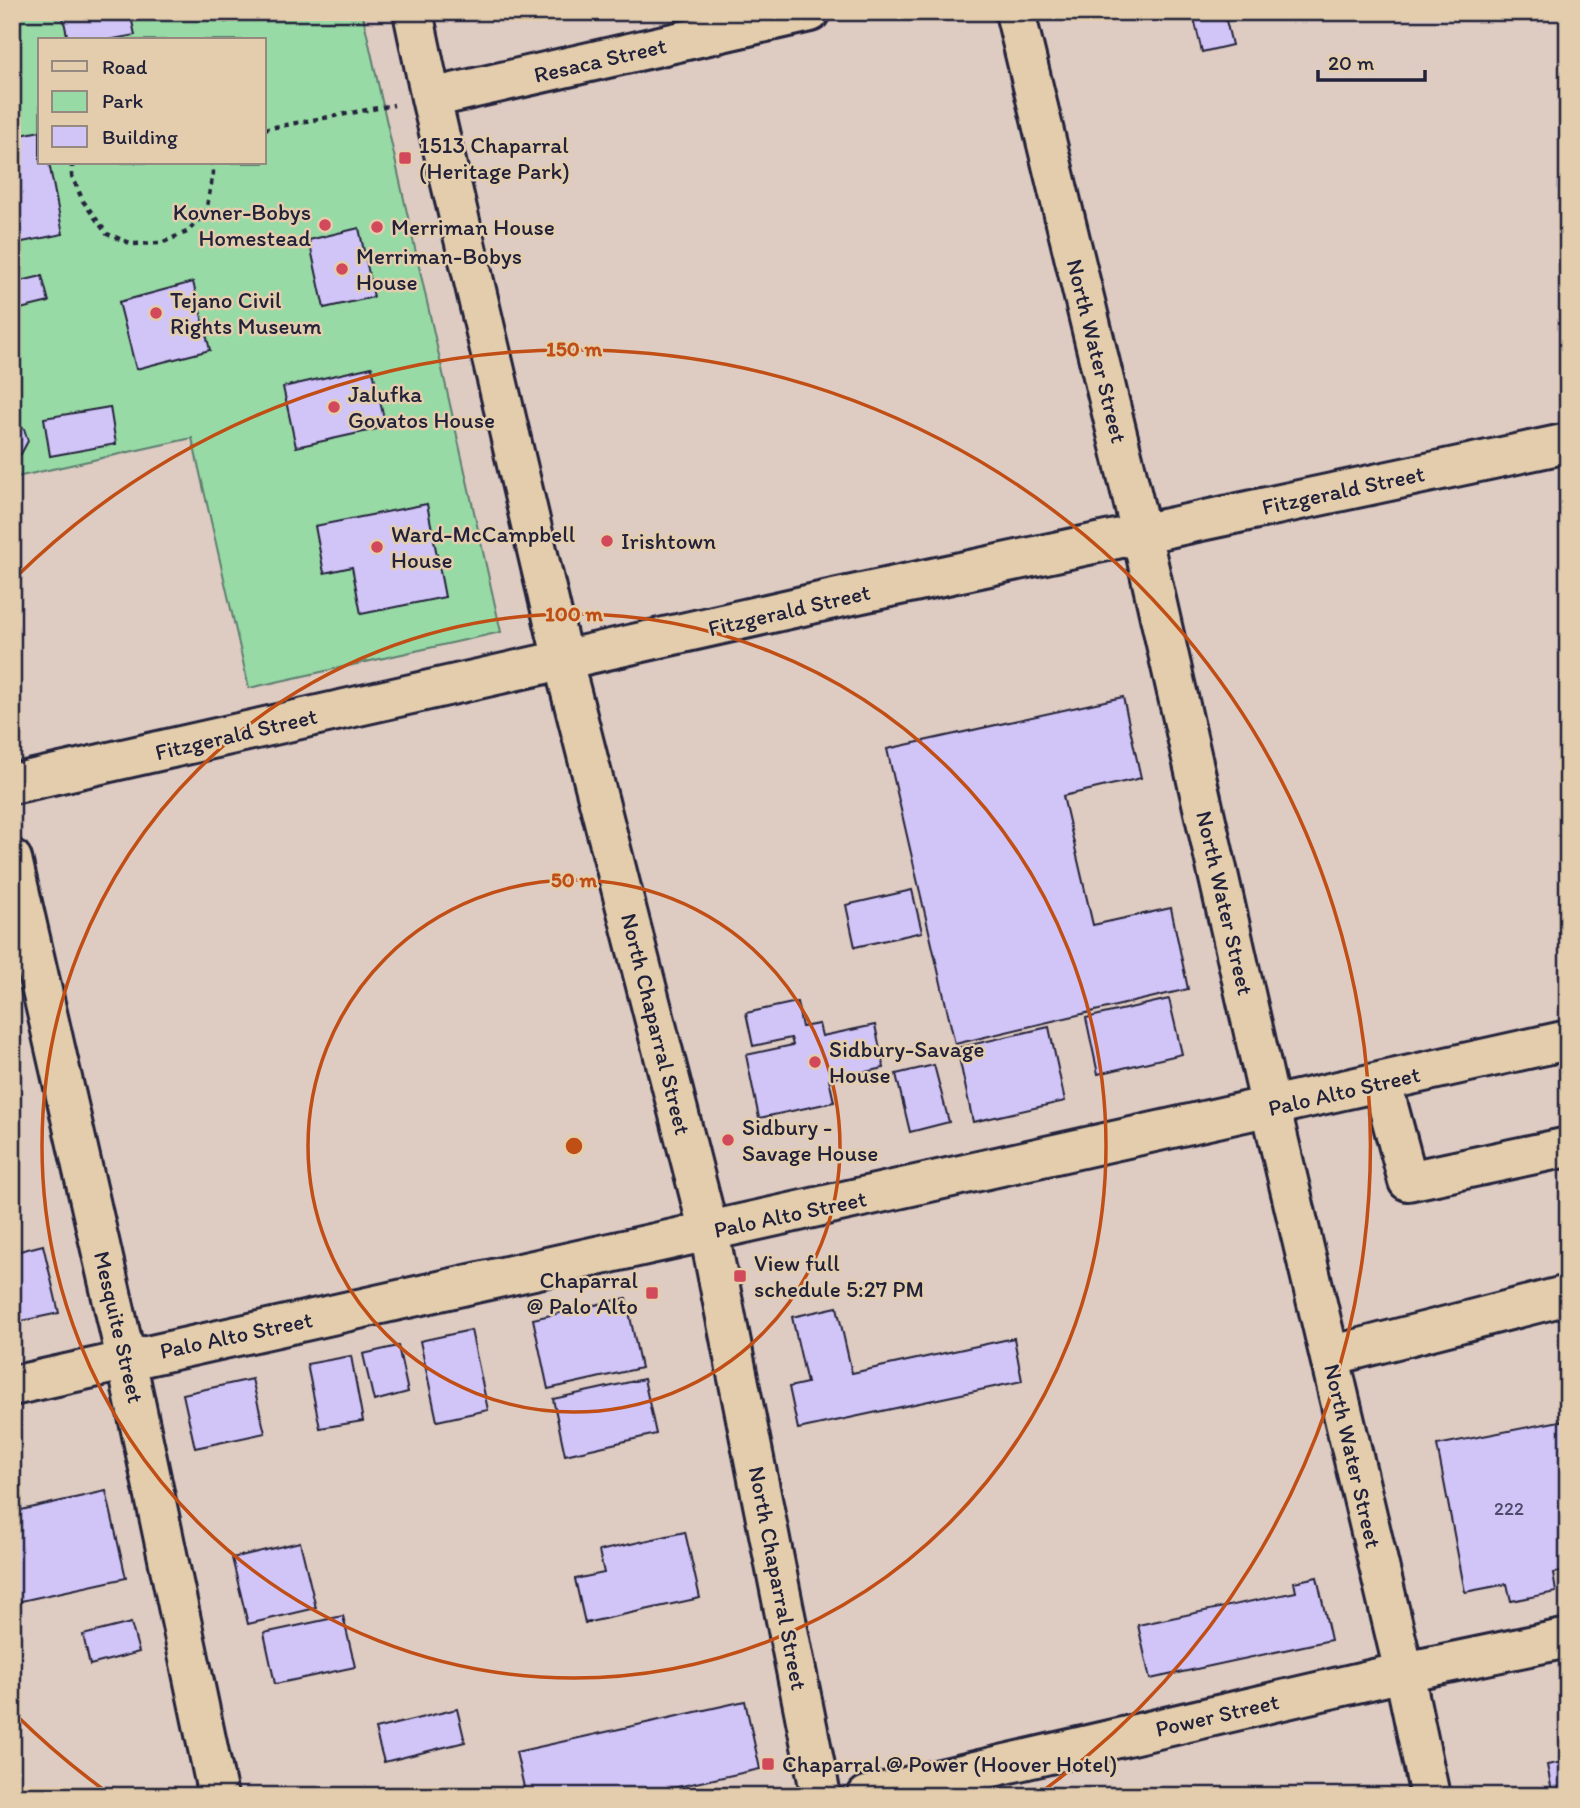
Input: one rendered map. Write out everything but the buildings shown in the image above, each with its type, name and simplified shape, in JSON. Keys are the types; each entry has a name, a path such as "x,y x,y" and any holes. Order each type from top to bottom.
{"street":[{"name":"North Chaparral Street","path":"413,12 563,662 709,1232 821,1796"},
{"name":"Resaca Street","path":"431,99 810,12"},
{"name":"North Water Street","path":"1014,12 1142,533 1271,1108 1404,1672 1430,1796"},
{"name":"Fitzgerald Street","path":"12,784 829,600 1568,443"},
{"name":"Mesquite Street","path":"12,859 126,1359 218,1796"},
{"name":"Palo Alto Street","path":"12,1386 1568,1040"},
{"path":"1382,1083 1408,1181 1568,1147"},
{"path":"1329,1356 1568,1295"},
{"name":"Power Street","path":"867,1796 1404,1672 1568,1638"}],"path":[{"path":"266,129 431,99"},
{"path":"72,164 72,176 83,201 107,234 133,244 161,243 187,232 206,212 212,164"}],"green space":[{"path":"12,12 362,12 501,632 249,688 192,438 12,478"}],"place":[{"name":"1513 Chaparral (Heritage Park)","path":"405,158"},
{"name":"Kovner-Bobys Homestead","path":"325,225"},
{"name":"Merriman House","path":"377,227"},
{"name":"Merriman-Bobys House","path":"342,269"},
{"name":"Tejano Civil Rights Museum","path":"156,313"},
{"name":"Jalufka Govatos House","path":"334,407"},
{"name":"Irishtown","path":"607,541"},
{"name":"Ward-McCampbell House","path":"377,547"},
{"name":"Sidbury-Savage House","path":"815,1062"},
{"name":"Sidbury - Savage House","path":"728,1140"},
{"name":"View full schedule 5:27 PM","path":"740,1276"},
{"name":"Chaparral @ Palo Alto","path":"652,1293"},
{"name":"Chaparral @ Power (Hoover Hotel)","path":"768,1764"}]}
